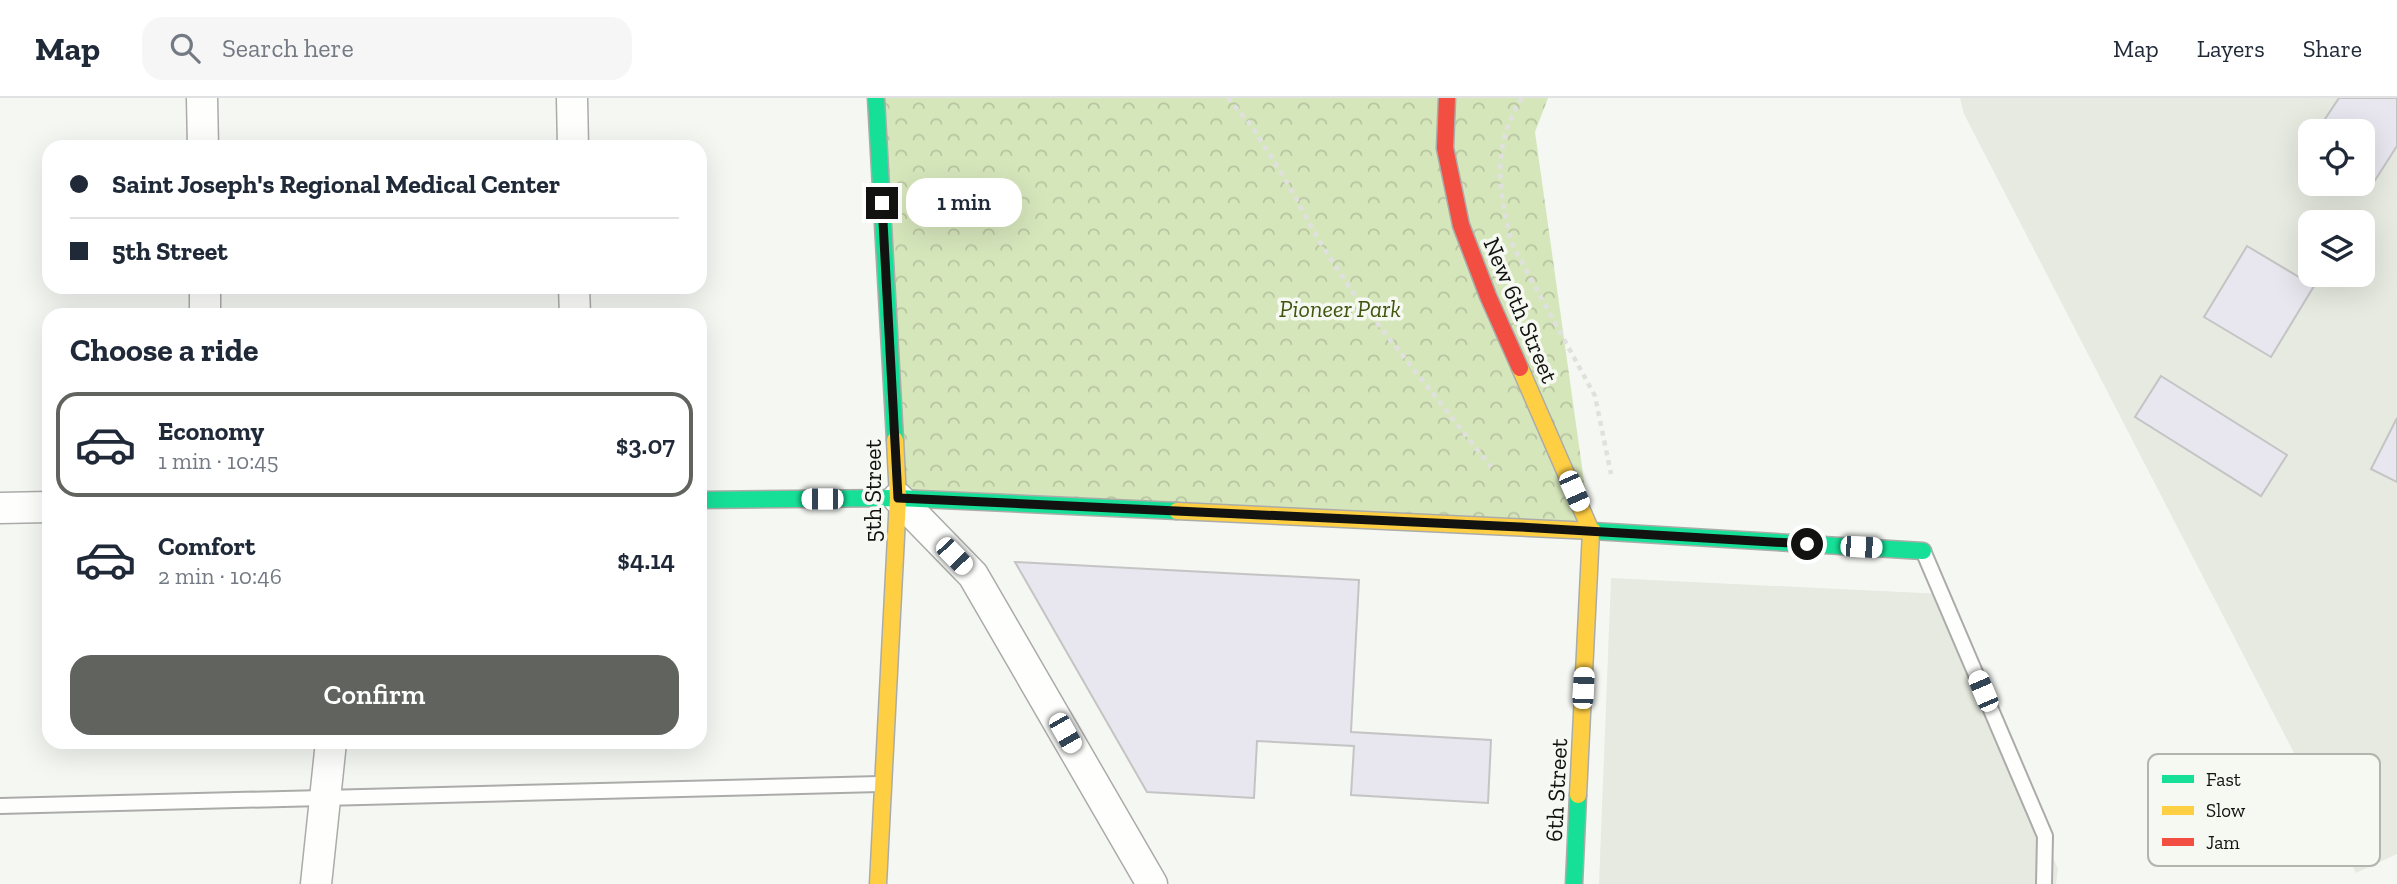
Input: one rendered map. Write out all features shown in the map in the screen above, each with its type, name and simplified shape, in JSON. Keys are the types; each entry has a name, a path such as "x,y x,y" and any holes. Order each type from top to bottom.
{"street":[{"path":"202,98 203,140"},
{"path":"572,98 573,140"},
{"name":"5th Street","path":"876,98 898,498 878,884"},
{"name":"New 6th Street","path":"1447,98 1445,148 1461,225 1488,296 1591,531"},
{"path":"707,500 898,498 1591,531 1923,551"},
{"path":"898,498 973,575 1152,884"},
{"path":"0,508 42,507"},
{"name":"6th Street","path":"1574,884 1591,531"},
{"path":"316,884 330,749"}],"lane":[{"path":"1923,551 2045,836 2044,884"},
{"path":"0,806 883,784"}],"path":[{"path":"1228,98 1253,128 1321,244 1354,294 1491,467"},
{"path":"1522,98 1510,117 1499,156 1506,221 1513,246 1595,396 1611,474"}],"shaded area":[{"path":"1960,98 2397,98 2397,854 2380,862 2380,754 2295,754 1964,114"},
{"path":"1611,578 1942,594 2058,869 2056,884 1599,884"},
{"path":"2352,866 2371,866 2356,873"}],"green space":[{"name":"Pioneer Park","path":"876,98 1548,98 1535,132 1591,531 898,498"}],"building":[{"path":"2339,98 2397,98 2397,146 2375,180 2375,119 2325,119"},
{"path":"2247,246 2298,276 2298,287 2313,287 2271,357 2204,317"},
{"path":"2161,376 2287,455 2261,496 2135,417"},
{"path":"2397,418 2397,482 2371,469"},
{"path":"1015,562 1359,580 1351,732 1491,740 1488,803 1351,795 1354,746 1257,741 1254,798 1147,792"}],"traffic: fast":[{"path":"876,98 895,440"},
{"path":"707,500 898,498 1177,511"},
{"path":"1593,531 1923,551"},
{"path":"1574,884 1578,795"}],"traffic: slow":[{"path":"1520,368 1591,531 1578,795"},
{"path":"878,884 898,498 895,440"},
{"path":"1177,511 1593,531"}],"traffic: jam":[{"path":"1447,98 1445,148 1461,225 1488,296 1520,368"}],"route":[{"path":"882,203 898,498 1520,527 1807,544"}]}
